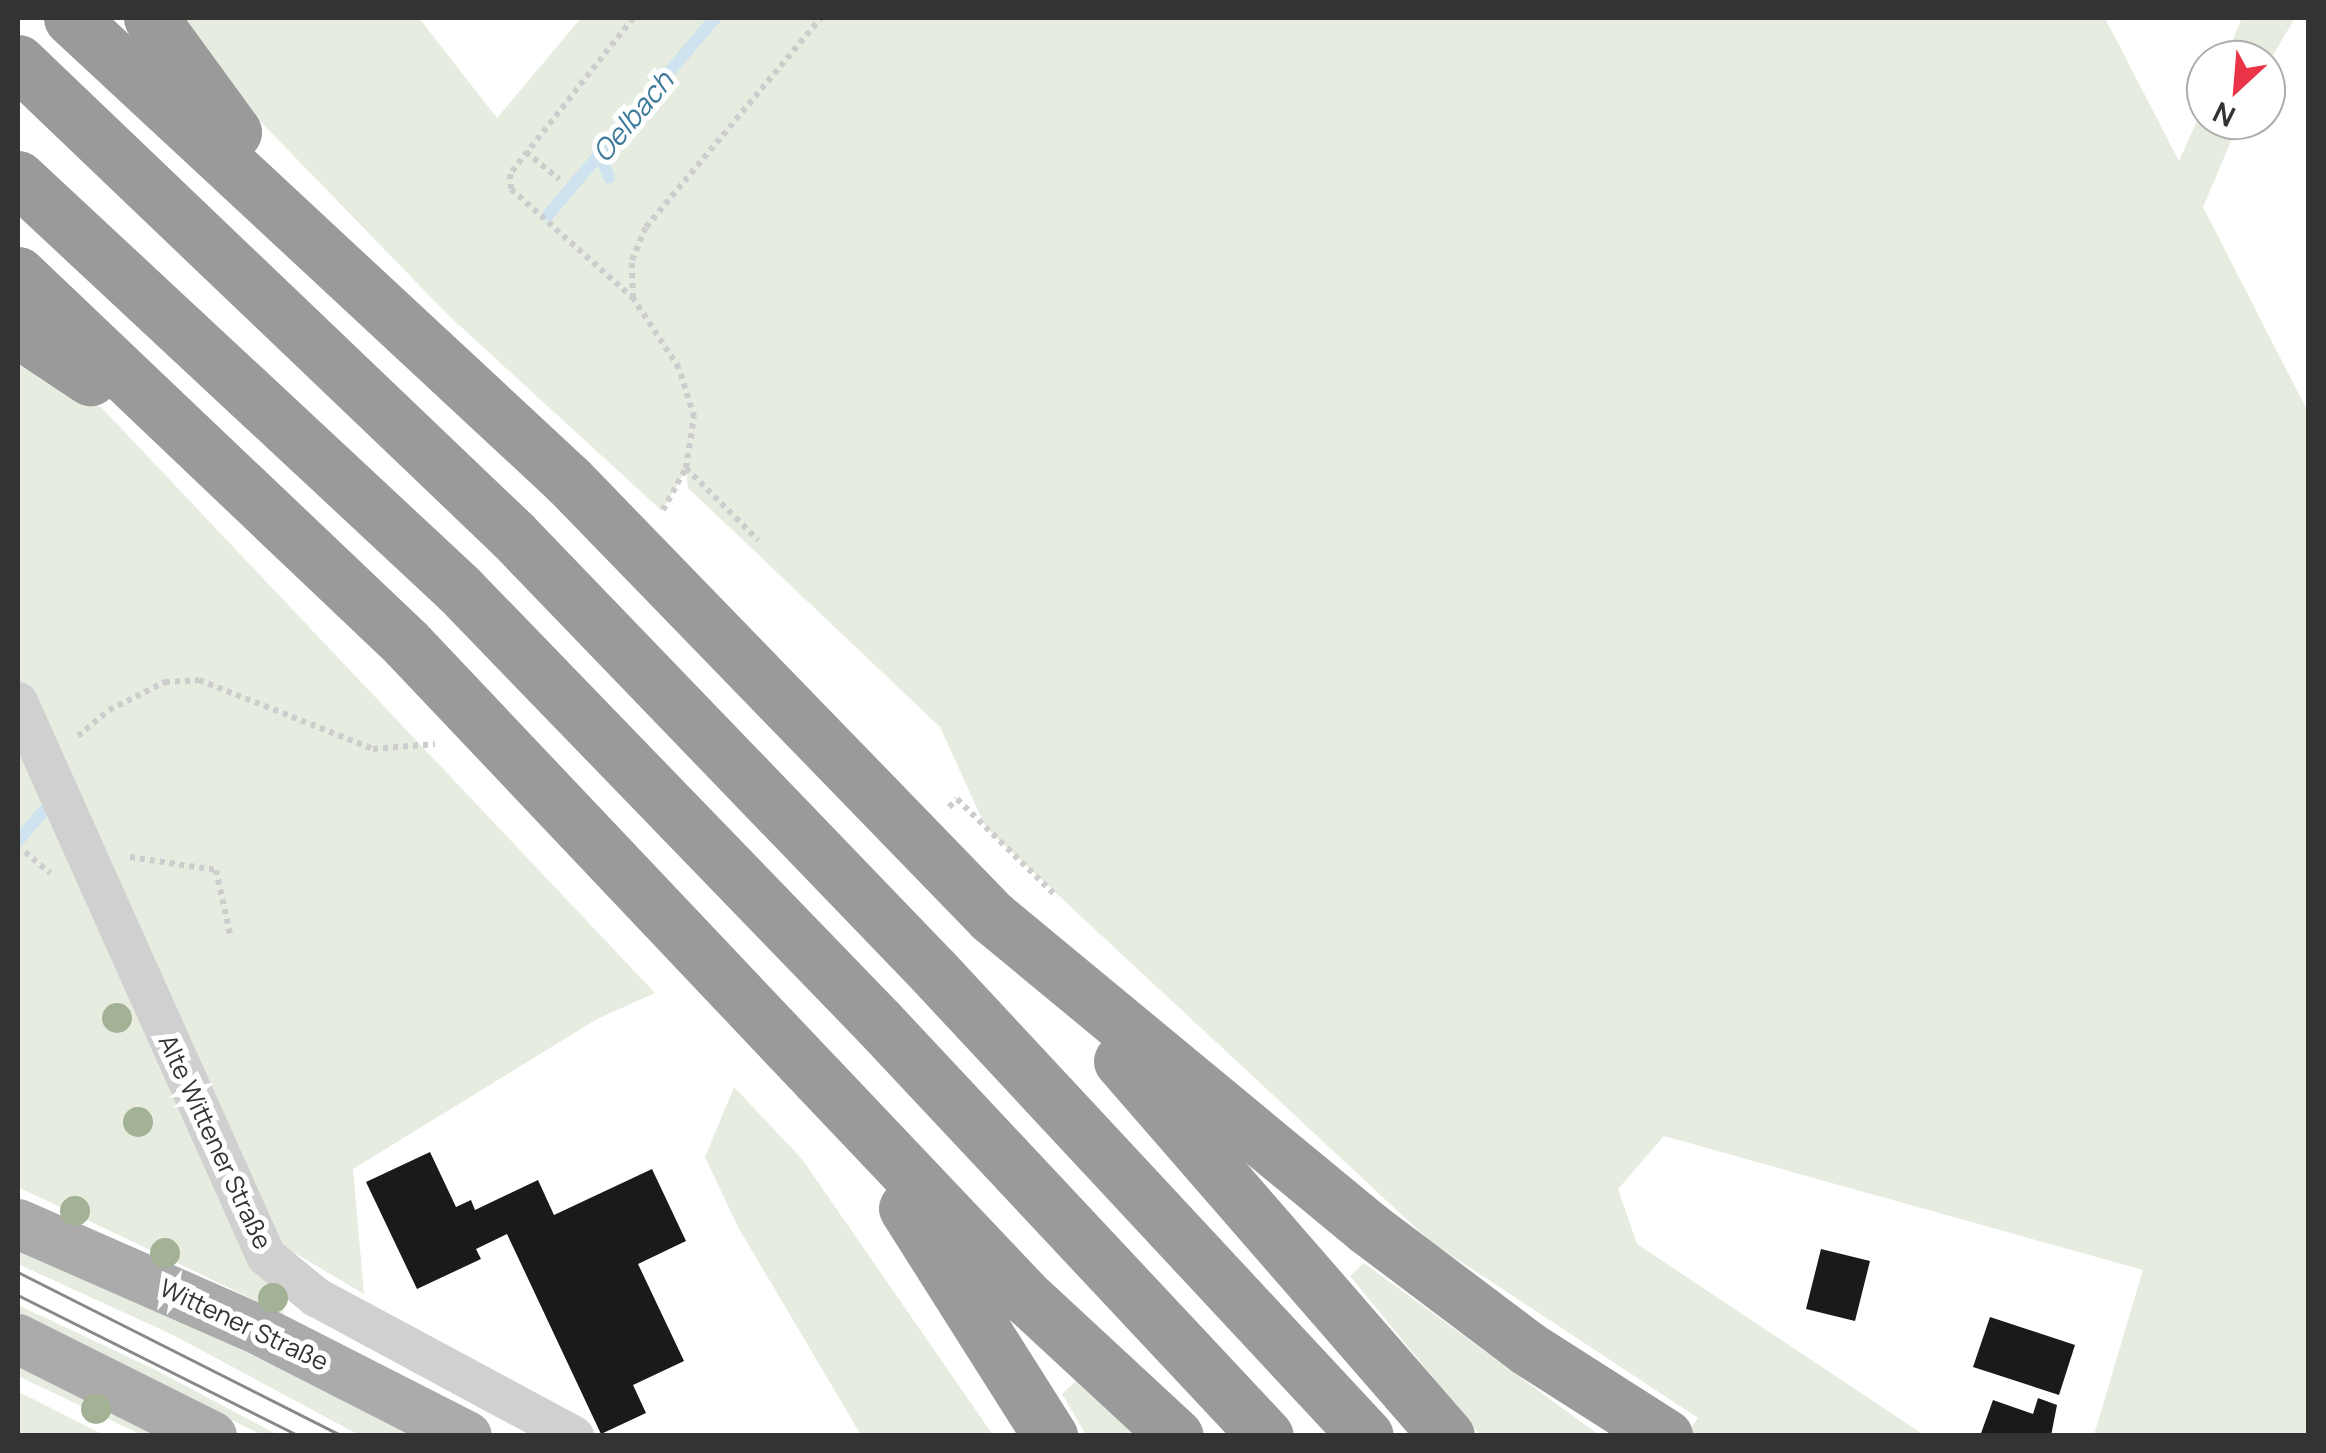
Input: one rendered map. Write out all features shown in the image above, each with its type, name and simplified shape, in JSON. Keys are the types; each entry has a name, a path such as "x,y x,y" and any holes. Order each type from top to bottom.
{"highway":[{"path":"71,18 369,290 568,480 992,917 1298,1258 1446,1436"},
{"path":"151,18 209,102 369,290"},
{"path":"18,62 513,535 933,971 1366,1436"},
{"path":"18,178 459,589 878,1022 1266,1436"},
{"path":"18,274 406,643 1029,1300 1176,1436"},
{"path":"18,330 255,496"},
{"path":"992,917 1368,1228 1528,1348 1665,1436"},
{"path":"818,1078 984,1323 1050,1436"}],"main road":[{"name":"Wittener Straße","path":"18,1224 253,1327 466,1436"},
{"path":"18,1339 212,1436"}],"lane":[{"name":"Alte Wittener Straße","path":"18,702 266,1256 316,1296 574,1436"}],"path":[{"path":"632,18 564,100 510,174 511,189 633,298 679,368 694,417 686,468 662,511"},
{"path":"633,298 632,260 646,227 821,18"},
{"path":"526,152 559,179"},
{"path":"686,468 758,540"},
{"path":"109,710 164,682 199,680 373,749 441,743"},
{"path":"956,799 1057,897"},
{"path":"89,862 125,856 216,870 230,934"}],"shaded area":[{"path":"184,18 419,18 497,118 581,18 2105,18 2179,161 2188,140 2231,140 2203,207 2308,412 2308,1435 2094,1435 2143,1270 1664,1136 1618,1189 1637,1244 1924,1435 1686,1435 1698,1418 1431,1242 986,828 940,727 688,488 686,470 662,511 448,315 258,119"},
{"path":"2242,18 2295,18 2282,40 2233,40"},
{"path":"18,362 101,407 655,993 597,1019 353,1169 364,1294 278,1243 284,1314 18,1187"},
{"path":"734,1087 802,1159 993,1435 861,1435 738,1227 705,1157"},
{"path":"18,1249 180,1320 418,1435 359,1435 173,1335 18,1264"},
{"path":"1364,1263 1599,1435 1480,1435 1350,1276"},
{"path":"18,1305 154,1369 278,1435 262,1435 18,1314"},
{"path":"18,1364 160,1435 142,1435 18,1376"},
{"path":"1076,1381 1135,1435 1086,1435 1062,1394"},
{"path":"18,1392 31,1398 104,1435 18,1435"}],"building":[{"path":"430,1152 456,1207 471,1200 475,1210 538,1180 554,1215 652,1169 686,1241 638,1264 684,1361 633,1385 646,1413 601,1434 507,1234 476,1249 481,1259 417,1289 366,1182"},
{"path":"1821,1249 1870,1261 1855,1321 1806,1309"},
{"path":"1990,1317 2075,1345 2059,1395 1973,1367"},
{"path":"2038,1398 2057,1405 2051,1436 1980,1436 1993,1400 2033,1414"}],"waterway":[{"name":"Oelbach","path":"548,215 715,18"},
{"path":"600,154 609,177"},
{"name":"Oelbach","path":"18,841 43,811"}],"tram line":[{"path":"18,1272 342,1436"},
{"path":"18,1295 300,1436"}]}
